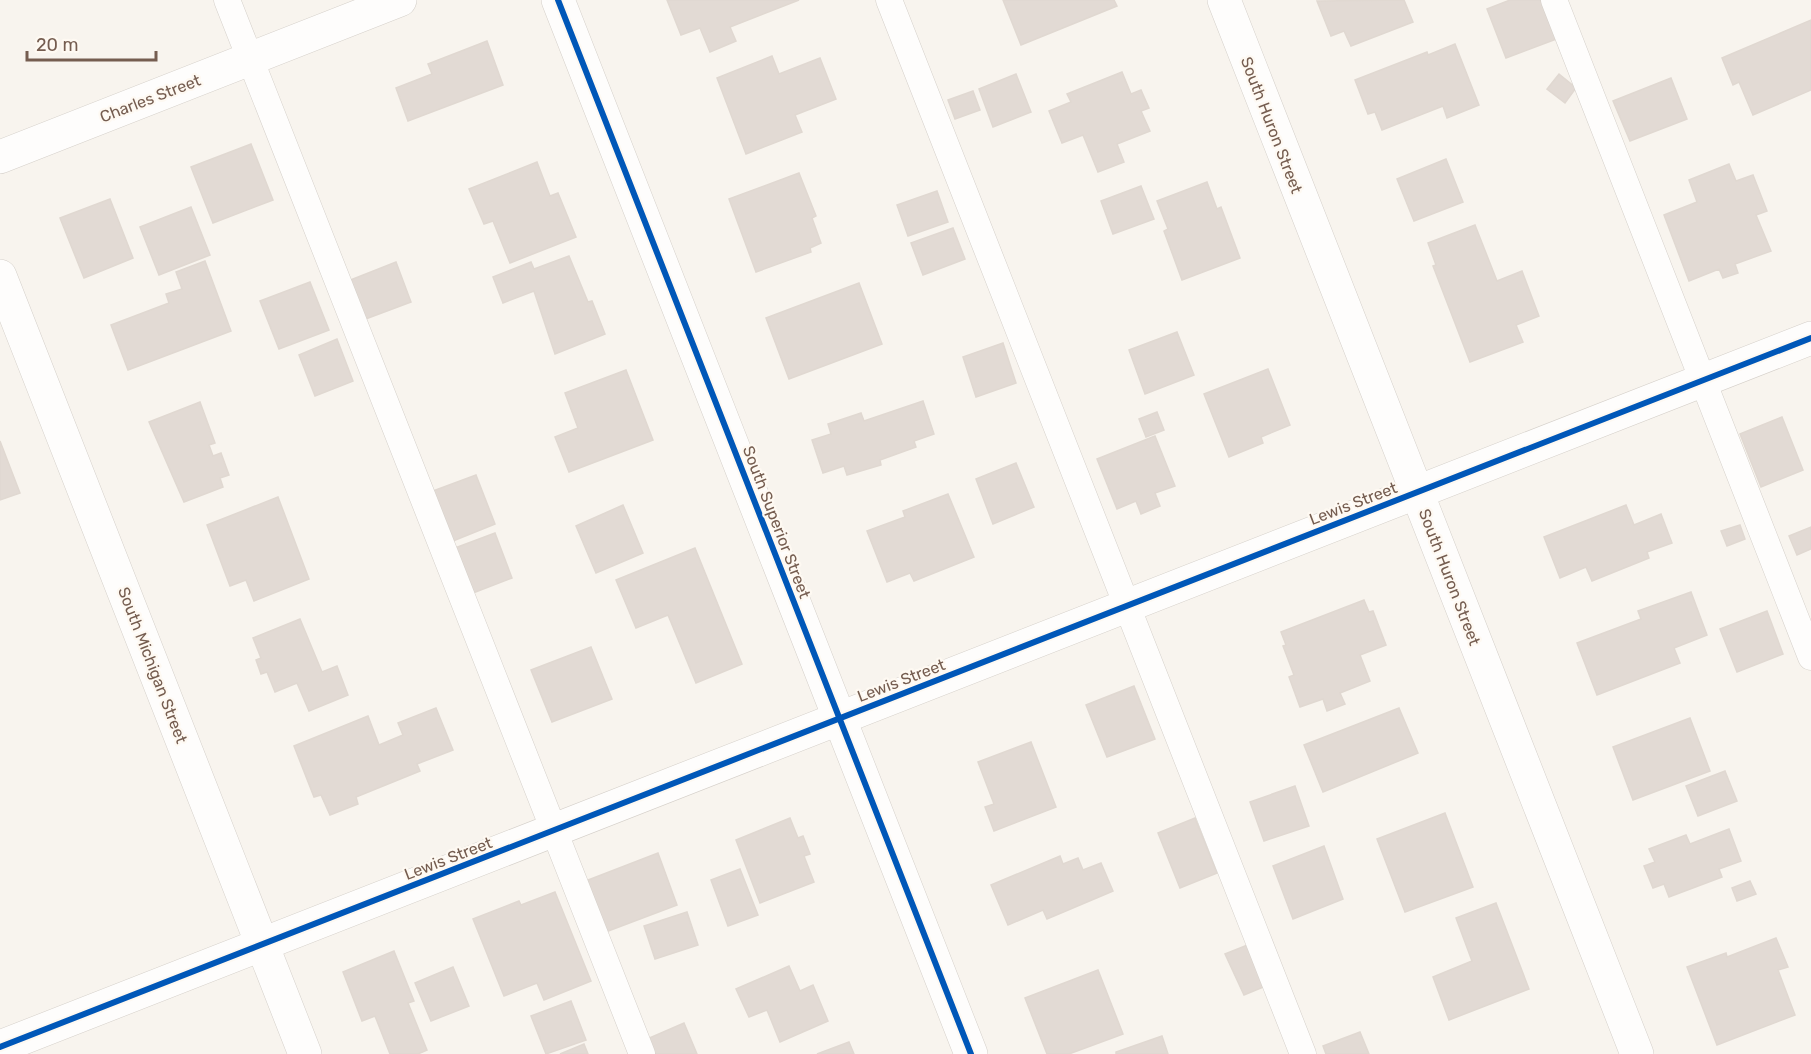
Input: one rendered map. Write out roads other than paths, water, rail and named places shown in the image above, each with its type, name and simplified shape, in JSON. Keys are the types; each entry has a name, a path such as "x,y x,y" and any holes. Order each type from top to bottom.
{"street":[{"name":"Charles Street","path":"0,157 400,0"},
{"name":"South Superior Street","path":"558,0 971,1054"},
{"name":"South Huron Street","path":"1224,0 1637,1054"},
{"name":"South Michigan Street","path":"0,276 305,1054"},
{"name":"Lewis Street","path":"0,1047 1811,338"}],"lane":[{"path":"227,0 642,1054"},
{"path":"889,0 1303,1054"},
{"path":"1554,0 1705,380 1811,657"}]}
